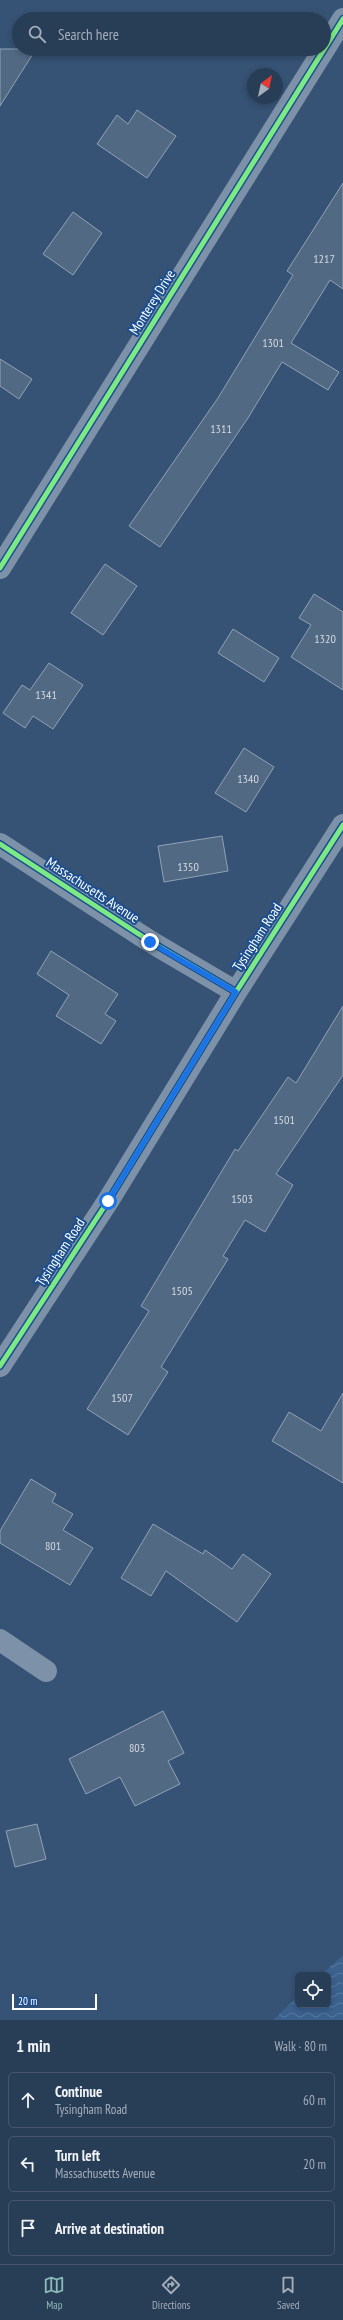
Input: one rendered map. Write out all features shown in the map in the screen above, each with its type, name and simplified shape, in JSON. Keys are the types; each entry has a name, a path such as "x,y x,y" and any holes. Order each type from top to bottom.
{"street":[{"name":"Monterey Drive","path":"331,37 343,18"},
{"name":"Monterey Drive","path":"0,568 319,56"},
{"name":"Tysingham Road","path":"0,1366 108,1201 236,992 343,825"},
{"name":"Massachusetts Avenue","path":"0,844 150,942 236,992"},
{"path":"0,1640 46,1671"}],"water":[{"path":"343,1955 343,2020 273,2020 295,1999 295,2008 331,2008 331,1972 324,1972"}],"building":[{"path":"0,49 12,49 12,56 32,56 0,106"},
{"path":"137,110 176,136 147,178 97,144 117,115 128,124"},
{"path":"343,183 343,289 330,280 291,343 339,372 328,390 282,362 248,418 160,547 129,526 218,398 293,275 287,271"},
{"path":"73,212 102,233 73,275 43,254"},
{"path":"0,359 32,379 19,399 0,386"},
{"path":"105,564 137,586 103,635 71,613"},
{"path":"314,594 343,612 343,690 291,657 311,625 299,618"},
{"path":"233,629 279,658 264,682 218,653"},
{"path":"49,663 83,685 53,729 33,716 25,728 3,713 22,685 30,690"},
{"path":"244,748 274,767 246,812 215,793"},
{"path":"222,836 228,871 164,882 158,846"},
{"path":"51,951 118,994 105,1014 116,1021 101,1044 56,1016 69,995 37,974"},
{"path":"343,1006 343,1075 276,1174 293,1185 265,1232 245,1220 223,1256 228,1259 161,1367 168,1372 128,1435 87,1409 149,1311 141,1306 235,1149 238,1151 288,1077 296,1083"},
{"path":"343,1393 343,1483 272,1441 289,1412 321,1431"},
{"path":"31,1479 56,1494 52,1502 73,1514 63,1530 93,1548 70,1585 0,1543 0,1531"},
{"path":"153,1524 203,1554 205,1550 232,1569 243,1554 271,1574 237,1622 166,1571 151,1596 121,1578"},
{"path":"163,1711 184,1753 168,1761 180,1784 135,1806 120,1777 86,1794 69,1759"},
{"path":"37,1824 46,1859 15,1867 6,1831"}],"cycle path":[{"path":"331,38 343,19"},
{"path":"0,568 320,56"},
{"path":"0,1366 108,1201 236,992 343,825"},
{"path":"0,844 151,942 236,992"}],"route":[{"path":"108,1201 236,992 150,942"}]}
